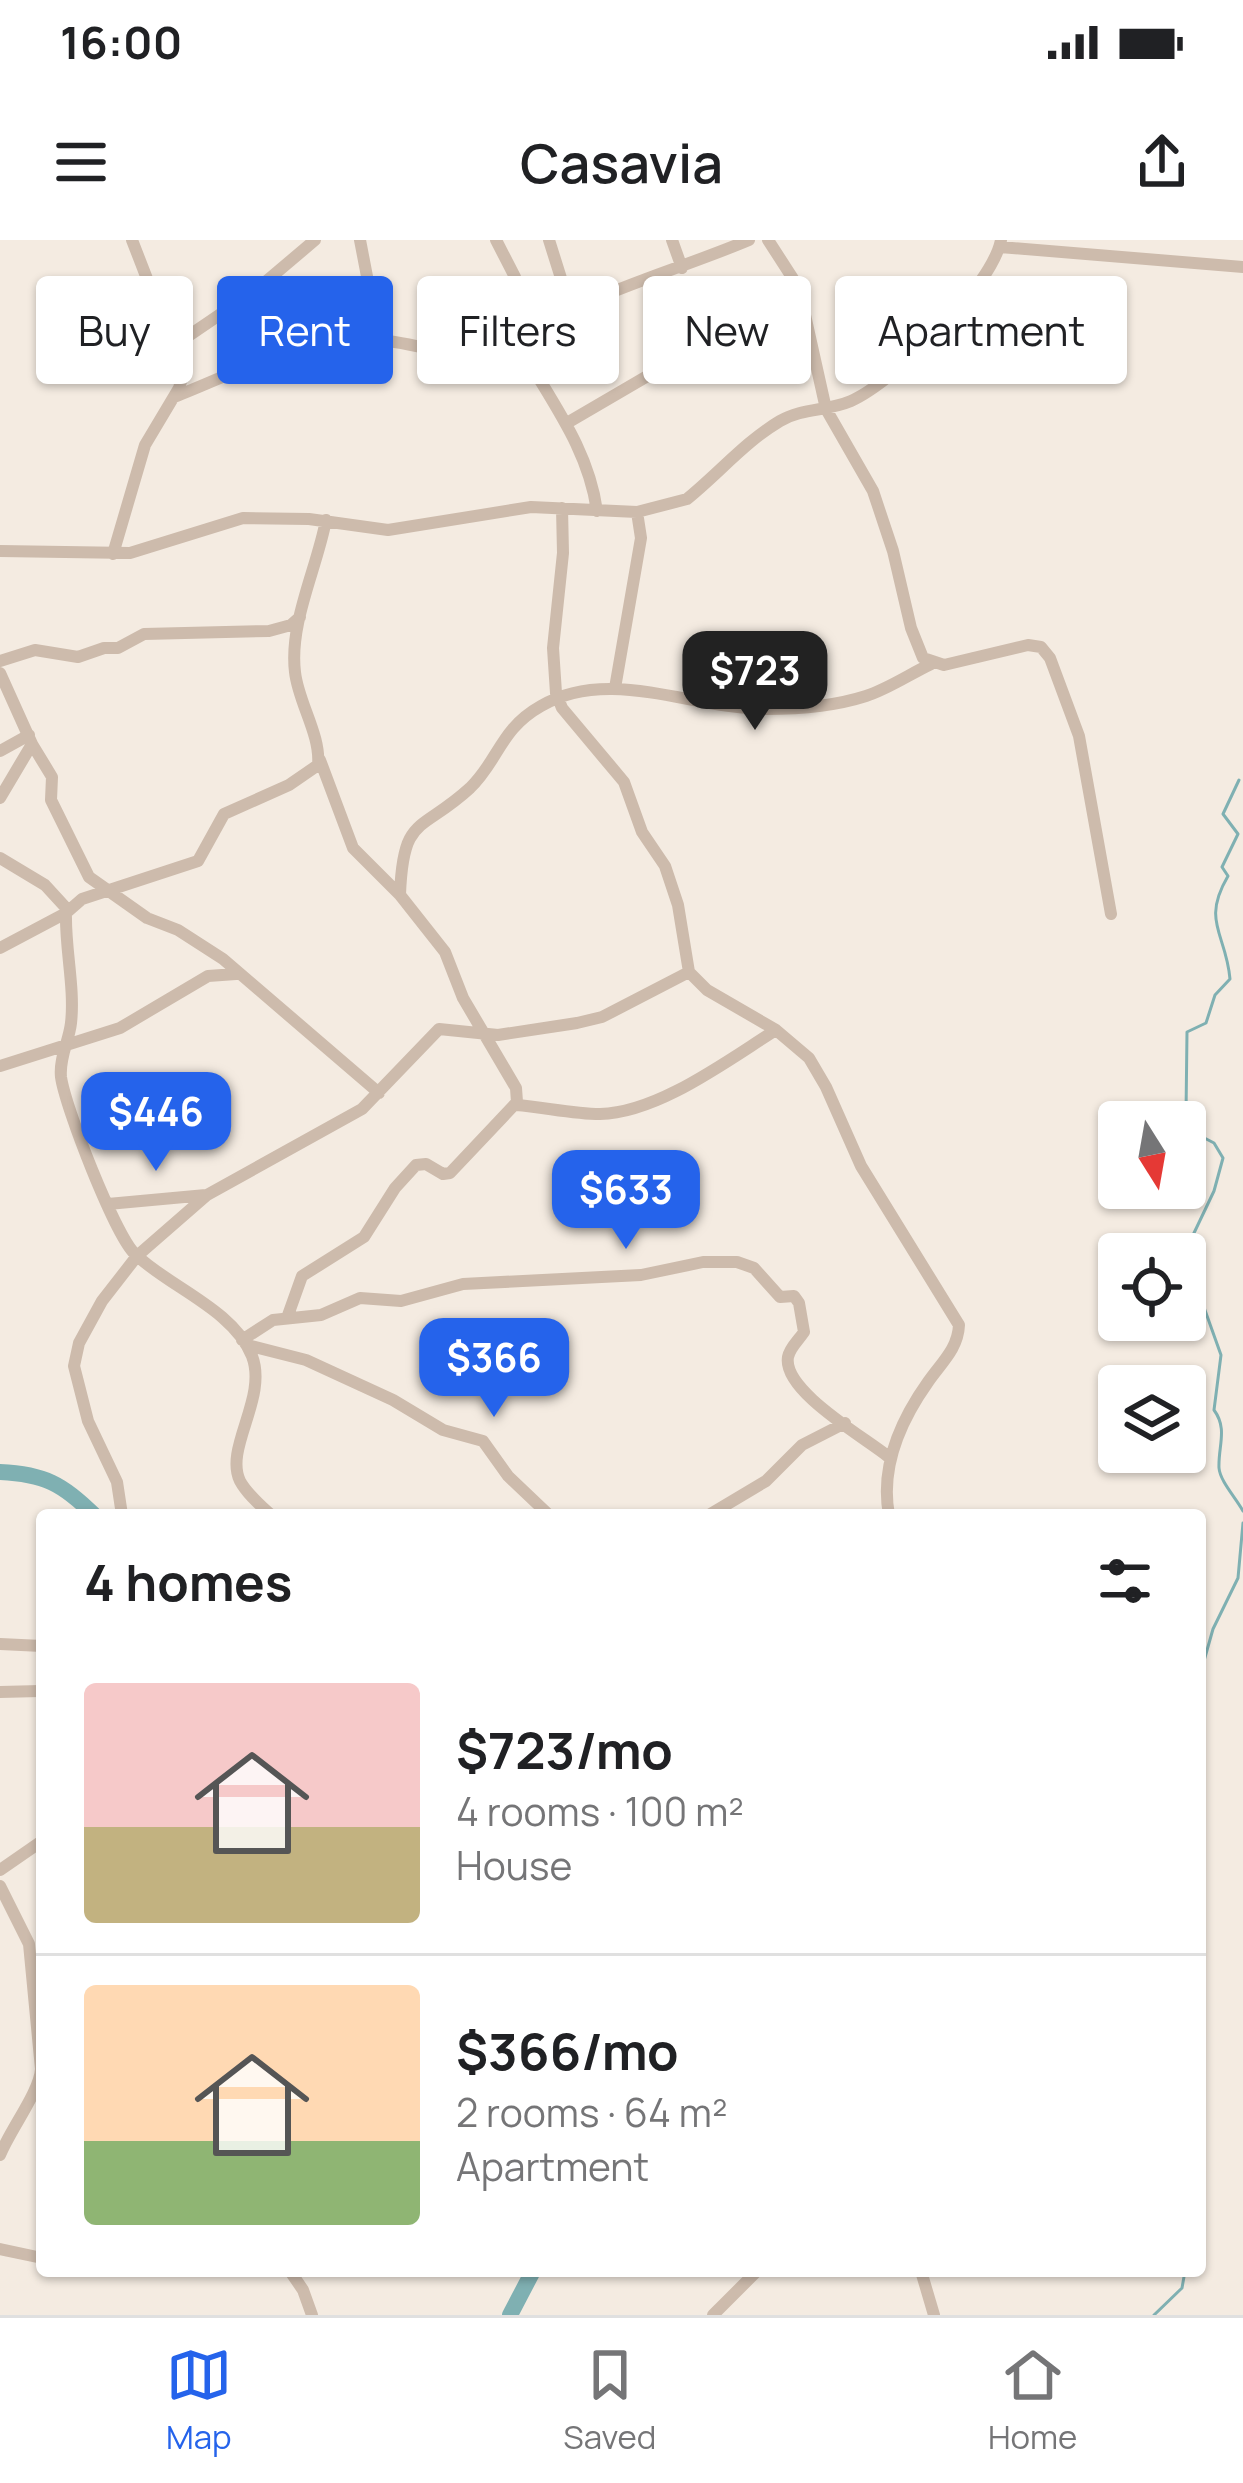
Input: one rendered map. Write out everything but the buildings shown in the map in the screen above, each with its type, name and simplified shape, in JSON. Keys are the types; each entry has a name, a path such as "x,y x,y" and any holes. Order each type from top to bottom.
{"street":[{"path":"132,240 146,276"},
{"path":"193,333 256,290 314,240"},
{"path":"360,240 367,276"},
{"path":"496,240 514,276"},
{"path":"549,240 560,276"},
{"path":"672,240 682,268"},
{"path":"619,289 749,240"},
{"path":"768,240 792,276"},
{"path":"0,551 113,554 159,547 242,518 326,520 388,530 531,507 638,512 687,499 782,419 826,409 875,387 955,315 982,283 1000,244 1243,266"},
{"path":"811,335 826,409 873,491 893,551 910,628 918,650 931,664"},
{"path":"567,422 643,378"},
{"path":"174,397 217,380"},
{"path":"113,554 145,445 179,384"},
{"path":"543,384 588,463 598,511"},
{"path":"562,508 563,553 553,648 558,698 624,782 646,841 665,866 678,905 689,971 707,991 776,1030 809,1058 861,1166 959,1325 956,1342 918,1399 890,1457 889,1509"},
{"path":"615,688 641,538 638,512"},
{"path":"286,1318 302,1276 364,1237 386,1199 416,1165 450,1173 516,1106 516,1088 463,998 445,952 400,895 352,848 319,759 295,672 301,616 326,520"},
{"path":"0,661 35,650 78,657 118,647 144,634 269,631 291,625 301,616"},
{"path":"400,895 402,856 417,826 466,791 506,732 530,712 558,698 615,688 694,703 768,710 869,695 931,664 1028,645 1041,647 1050,658 1079,736 1112,914"},
{"path":"0,673 52,777 51,800 85,870 148,918 193,938 380,1093"},
{"path":"0,751 31,740"},
{"path":"0,798 31,740"},
{"path":"0,948 108,890 198,861 224,814 309,775 319,759"},
{"path":"0,858 44,885 66,911 71,1026 61,1078 108,1204 136,1256 219,1318 245,1343 256,1367 256,1392 238,1474 266,1509"},
{"path":"121,1509 117,1482 88,1421 74,1366 88,1324 136,1256 207,1195 340,1124 380,1093 439,1029 485,1034 602,1017 689,971"},
{"path":"3,1062 120,1028 208,976 226,972 242,977"},
{"path":"516,1106 597,1114 631,1108 688,1084 776,1030"},
{"path":"108,1204 207,1195"},
{"path":"245,1343 261,1324 321,1315 360,1298 401,1300 463,1284 641,1275 703,1262 737,1262 758,1271 780,1297 794,1296 799,1303 804,1332 788,1356 790,1375 804,1393 890,1457"},
{"path":"245,1343 306,1360 393,1400 442,1430 483,1442 508,1476 543,1509"},
{"path":"719,1509 766,1481 802,1444 845,1423"},
{"path":"0,1644 36,1646"},
{"path":"0,1692 36,1691"},
{"path":"0,1870 36,1844"},
{"path":"0,1886 29,1944 36,2006"},
{"path":"0,2155 36,2087"},
{"path":"24,2107 36,2102"},
{"path":"0,2249 36,2257"},
{"path":"294,2277 312,2315"},
{"path":"713,2315 751,2277"},
{"path":"923,2277 934,2315"}],"waterway":[{"path":"1194,1233 1223,1158 1214,1143 1191,1131 1186,1114 1187,1032 1206,1023 1215,995 1230,979 1216,905 1228,876 1222,867 1238,834 1223,814 1239,780"},
{"path":"1206,1313 1221,1355 1214,1410 1221,1431 1220,1473 1243,1511"},
{"path":"0,1472 52,1483 87,1509"},
{"path":"1206,1654 1238,1578 1243,1523"},
{"path":"510,2315 530,2277"},
{"path":"1154,2315 1182,2288 1184,2277"}]}
